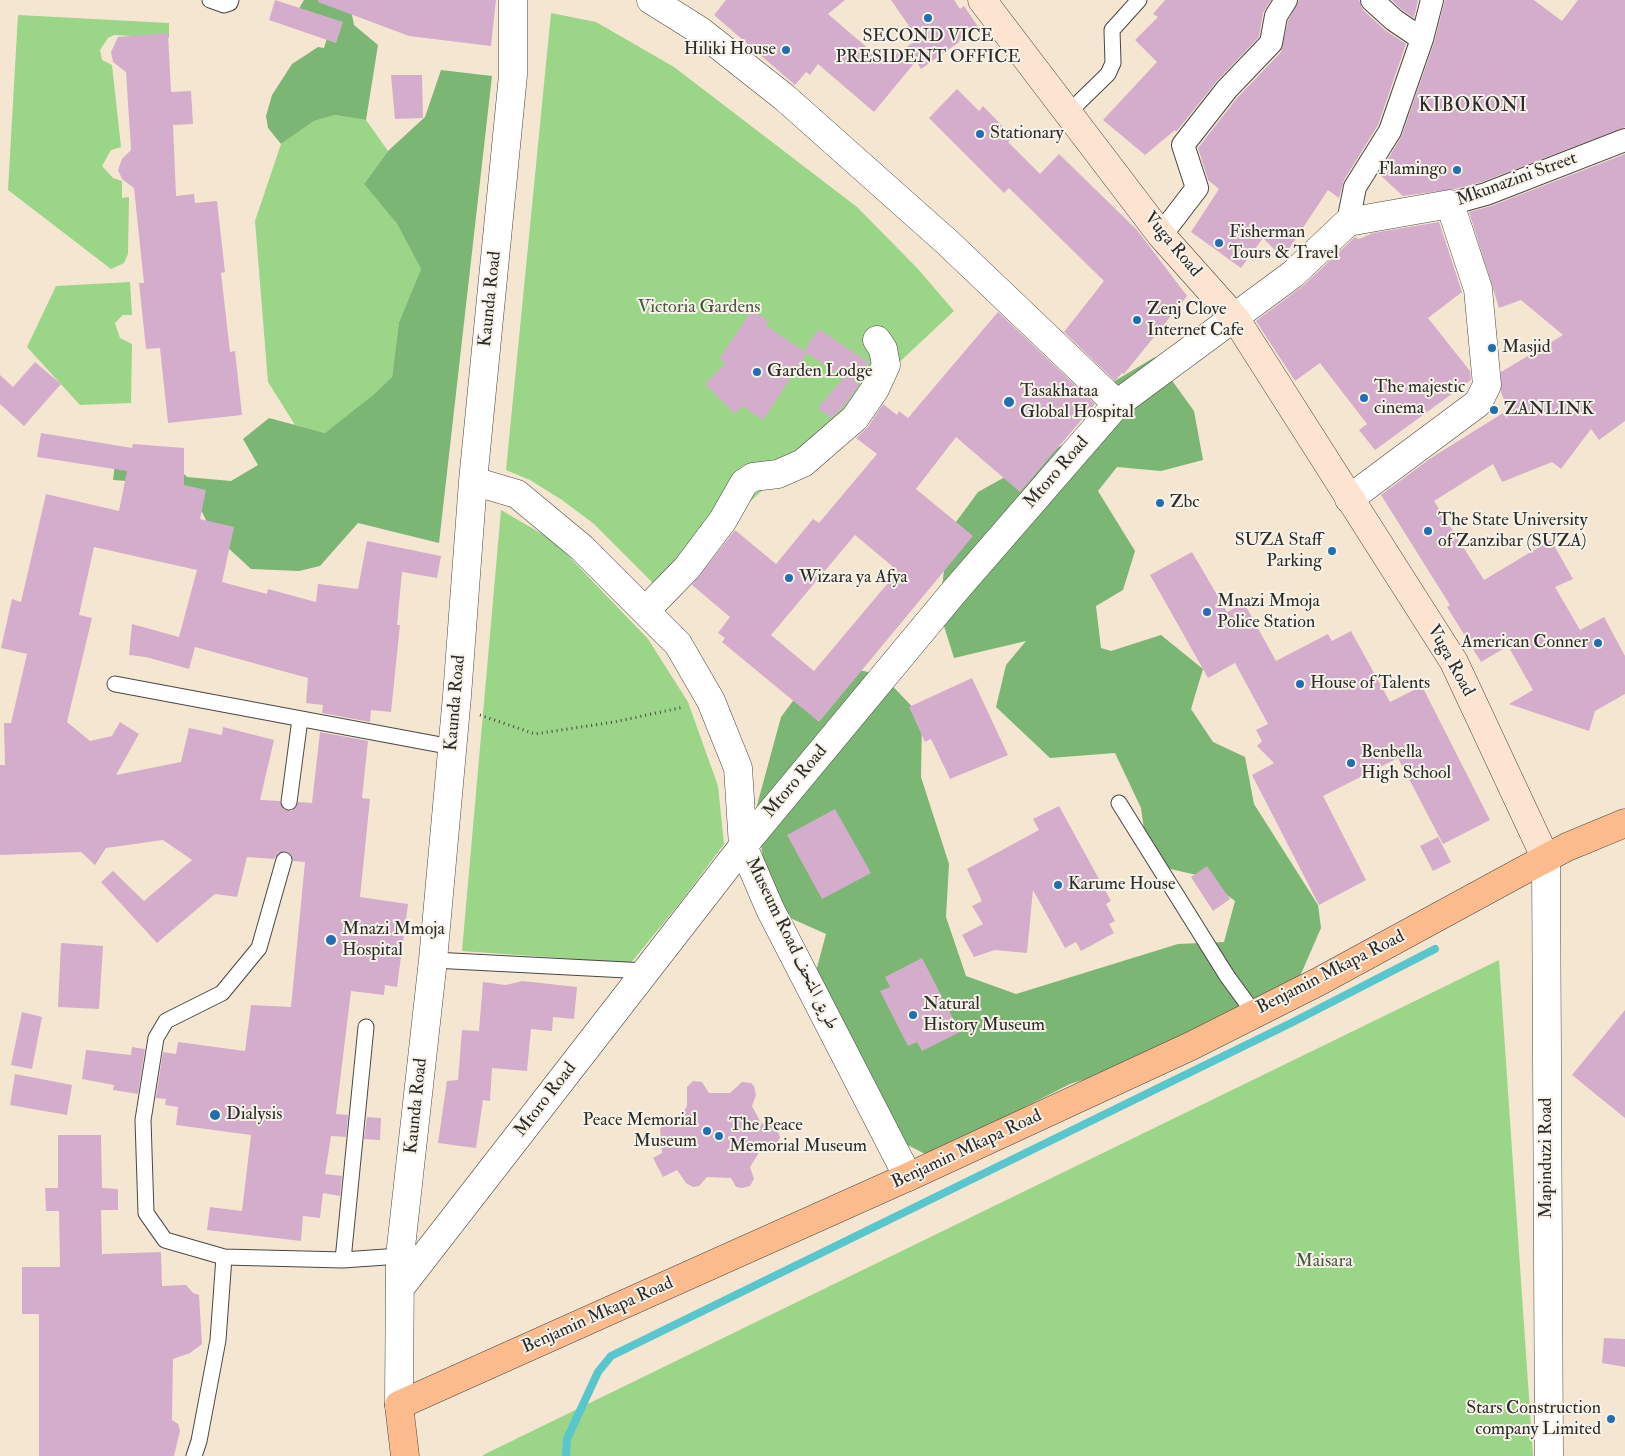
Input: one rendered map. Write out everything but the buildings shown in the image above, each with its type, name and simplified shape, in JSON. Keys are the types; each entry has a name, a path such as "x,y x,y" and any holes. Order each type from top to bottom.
{"main road":[{"name":"Vuga Road","path":"982,0 1161,235 1236,318 1454,662 1535,864"},
{"name":"Benjamin Mkapa Road","path":"399,1405 908,1177 1191,1046 1318,982 1535,864 1625,823"},
{"path":"399,1405 405,1456"}],"street":[{"name":"Kaunda Road","path":"399,1405 400,1256 433,960 456,707 473,481 513,75 513,0"},
{"path":"652,0 698,30 784,97 947,242 1117,404"},
{"path":"1161,235 1197,188 1183,145 1227,89 1271,43 1276,16 1286,0"},
{"path":"1372,0 1394,20 1422,39"},
{"path":"1348,222 1355,187 1390,131 1422,39 1432,0"},
{"name":"Mkunazini Street","path":"1348,222 1450,204 1486,194 1625,140"},
{"path":"1350,499 1478,403 1487,385 1478,289 1450,204"},
{"name":"Mtoro Road","path":"400,1288 743,846 953,594 1117,404 1236,318 1293,274 1348,222"},
{"path":"646,610 687,568 723,520 744,483 753,477 778,474 803,463 855,418 875,389 886,365 884,349 878,340"},
{"name":"Museum Road طريق المتحف","path":"473,481 517,494 582,548 678,644 711,701 738,768 743,846 770,909 908,1177"},
{"name":"Mapinduzi Road","path":"1535,864 1549,1456"}],"lane":[{"path":"210,0 224,5 232,0"},
{"path":"1068,113 1108,74 1113,63 1112,30 1139,0"},
{"path":"115,684 452,748"},
{"path":"289,802 300,719"},
{"path":"1119,803 1227,976 1254,1013"},
{"path":"284,860 259,948 222,993 166,1021 156,1038 143,1120 146,1214 165,1240 224,1257 343,1260 400,1256"},
{"path":"433,960 646,971"},
{"path":"343,1260 366,1027"},
{"path":"194,1456 199,1441 218,1340 224,1257"}],"path":[{"path":"456,707 535,734 614,722 711,701"}],"green space":[{"path":"304,0 349,0 354,25 378,45 366,120 335,115 314,121 281,144 268,128 266,116 272,95 292,64 318,47 324,48 329,32 293,18"},
{"name":"Victoria Gardens","path":"551,13 596,22 674,67 857,207 918,269 954,311 658,588 594,524 562,500 530,480 506,470"},
{"path":"18,15 169,23 169,38 114,35 108,38 100,50 102,60 112,65 121,147 111,150 102,166 113,178 122,181 122,198 129,197 128,254 124,263 111,269 8,190"},
{"path":"441,70 492,76 439,543 358,523 320,566 299,571 251,569 213,534 198,504 156,483 113,480 115,464 167,457 187,477 231,481 258,465 243,439 269,418 325,433 372,396 392,377 399,322 421,269 397,224 364,184 388,151 425,117"},
{"path":"335,115 366,120 388,151 364,184 397,224 421,269 399,322 392,377 367,401 325,433 295,425 268,382 255,221 281,144 314,121"},
{"path":"130,282 132,315 123,315 115,323 120,338 132,344 131,403 80,405 27,347 56,286"},
{"path":"1155,357 1194,411 1203,460 1161,471 1117,467 1098,491 1135,551 1123,590 1096,606 1101,648 1111,651 1161,635 1203,669 1191,709 1213,742 1245,757 1254,804 1318,905 1321,928 1294,990 1136,1063 1070,1084 929,1156 894,1138 815,975 826,934 770,909 756,809 781,717 822,662 882,675 922,717 921,777 949,864 946,917 966,976 1016,994 1178,944 1224,942 1235,901 1201,876 1149,864 1141,808 1115,753 1050,758 996,707 1006,665 1026,641 954,658 939,610 944,571 956,522 978,492 1066,443 1090,416 1113,382"},
{"path":"501,510 554,541 648,639 688,702 718,786 724,844 683,899 631,963 462,951"},
{"name":"Maisara","path":"1499,960 1533,1456 483,1456 483,1455"}],"waterway":[{"path":"566,1456 567,1439 598,1372 611,1356 1291,1023 1435,949"}],"place":[{"name":"SECOND VICE PRESIDENT OFFICE","path":"928,18"},
{"name":"Hiliki House","path":"786,50"},
{"name":"Stationary","path":"980,134"},
{"name":"Flamingo","path":"1457,170"},
{"name":"Fisherman Tours & Travel","path":"1219,243"},
{"name":"Zenj Clove Internet Cafe","path":"1137,320"},
{"name":"Masjid","path":"1492,348"},
{"name":"Garden Lodge","path":"757,372"},
{"name":"The majestic cinema","path":"1364,398"},
{"name":"Tasakhataa Global Hospital","path":"1009,402"},
{"name":"ZANLINK","path":"1494,410"},
{"name":"Zbc","path":"1160,503"},
{"name":"The State University of Zanzibar (SUZA)","path":"1428,531"},
{"name":"SUZA Staff Parking","path":"1332,551"},
{"name":"Wizara ya Afya","path":"789,578"},
{"name":"Mnazi Mmoja Police Station","path":"1207,612"},
{"name":"American Conner","path":"1598,643"},
{"name":"House of Talents","path":"1300,684"},
{"name":"Benbella High School","path":"1351,763"},
{"name":"Karume House","path":"1058,885"},
{"name":"Mnazi Mmoja Hospital","path":"331,940"},
{"name":"Natural History Museum","path":"913,1015"},
{"name":"Dialysis","path":"215,1115"},
{"name":"Peace Memorial Museum","path":"707,1131"},
{"name":"The Peace Memorial Museum","path":"719,1136"},
{"name":"Stars Construction company Limited","path":"1611,1419"}],"district":[{"name":"KIBOKONI","path":"1473,107"}]}
